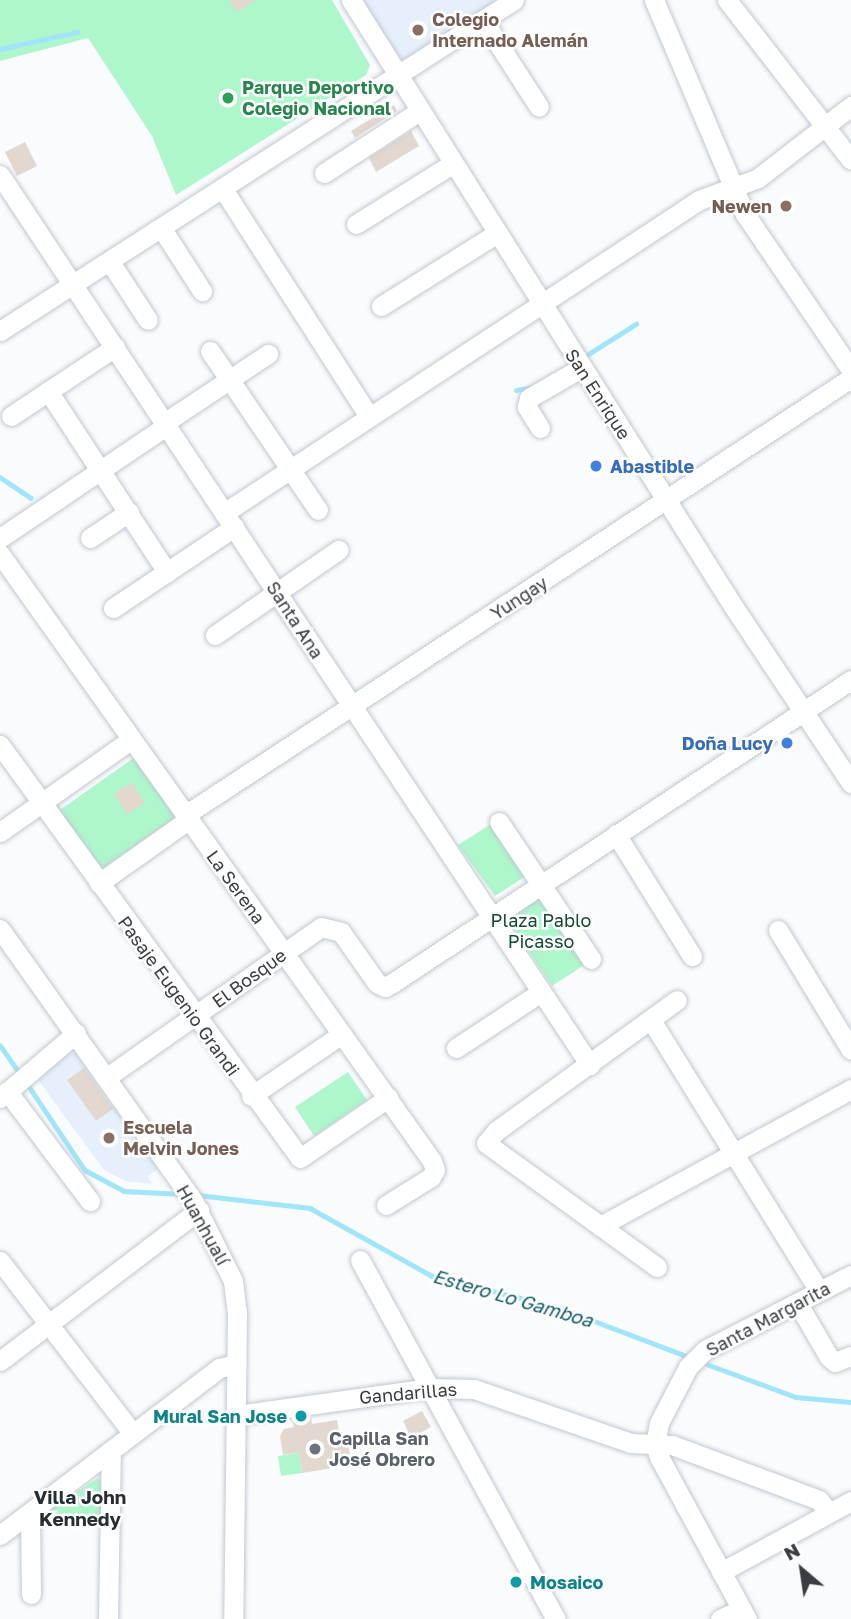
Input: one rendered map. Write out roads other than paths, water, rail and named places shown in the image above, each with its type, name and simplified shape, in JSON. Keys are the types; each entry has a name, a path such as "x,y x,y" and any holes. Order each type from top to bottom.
{"street":[{"name":"San Enrique","path":"351,0 395,76 581,368 802,713 851,783"},
{"path":"0,331 514,0"},
{"path":"654,0 745,214 851,370"},
{"path":"727,0 851,160"},
{"path":"483,20 539,107"},
{"path":"113,608 167,572 289,470 699,200 758,178 851,106"},
{"path":"324,173 418,112"},
{"path":"356,224 452,164"},
{"name":"Santa Ana","path":"0,176 590,1065"},
{"path":"223,189 369,416"},
{"path":"162,229 202,291"},
{"path":"381,306 496,234"},
{"path":"110,262 148,320"},
{"path":"10,416 115,347"},
{"path":"210,351 318,510"},
{"path":"0,538 268,354"},
{"path":"540,428 527,407 529,398 581,368"},
{"name":"Yungay","path":"99,883 187,818 851,378"},
{"path":"48,391 102,469 167,572"},
{"path":"90,538 129,512"},
{"path":"215,635 276,590 338,550"},
{"name":"La Serena","path":"0,554 388,1098 435,1170 386,1205"},
{"path":"491,917 851,680"},
{"path":"0,832 132,739"},
{"name":"Pasaje Eugenio Grandi","path":"0,745 251,1096 300,1158 388,1098"},
{"path":"499,822 591,959"},
{"path":"617,834 692,956"},
{"name":"El Bosque","path":"107,1077 321,927 335,927 377,983 385,987 491,917"},
{"name":"Huanhualí","path":"0,929 196,1206 233,1281 237,1364 233,1619"},
{"path":"778,930 851,1050"},
{"path":"456,1048 541,992"},
{"path":"657,1267 486,1143 496,1131 677,1000"},
{"path":"650,1020 819,1292"},
{"path":"76,1033 7,1092 90,1201"},
{"path":"251,1096 342,1034"},
{"path":"600,1226 851,1089"},
{"path":"0,1361 196,1206"},
{"path":"360,1260 556,1619"},
{"path":"0,1261 133,1434"},
{"name":"Santa Margarita","path":"655,1444 659,1423 688,1367 705,1350 851,1275"},
{"path":"798,1304 829,1357 835,1362 851,1356"},
{"path":"0,1535 111,1453 219,1368 237,1364"},
{"name":"Gandarillas","path":"237,1415 430,1388 474,1389 631,1443 671,1445 819,1500 829,1513"},
{"path":"655,1444 744,1614 720,1619"},
{"path":"108,1619 111,1453"},
{"path":"721,1572 851,1501"},
{"path":"30,1513 31,1594"}],"waterway":[{"path":"0,49 77,32"},
{"path":"587,355 636,324"},
{"path":"516,390 529,388"},
{"path":"0,477 31,498"},
{"name":"Estero Lo Gamboa","path":"0,1045 21,1075"},
{"name":"Estero Lo Gamboa","path":"26,1082 85,1170 124,1191 182,1194"},
{"name":"Estero Lo Gamboa","path":"198,1195 310,1208 432,1276 560,1308 689,1357"},
{"name":"Estero Lo Gamboa","path":"701,1362 796,1397 851,1402"}],"place":[{"name":"Colegio Internado Alemán","path":"418,30"},
{"name":"Parque Deportivo Colegio Nacional","path":"228,98"},
{"name":"Newen","path":"786,206"},
{"name":"Abastible","path":"596,466"},
{"name":"Doña Lucy","path":"787,743"},
{"name":"Escuela Melvin Jones","path":"109,1138"},
{"name":"Mural San Jose","path":"301,1416"},
{"name":"Capilla San José Obrero","path":"315,1449"},
{"name":"Mosaico","path":"516,1582"}],"district":[{"name":"Villa John Kennedy","path":"80,1508"}],"park label":[{"name":"Plaza Pablo Picasso","path":"541,932"}]}
